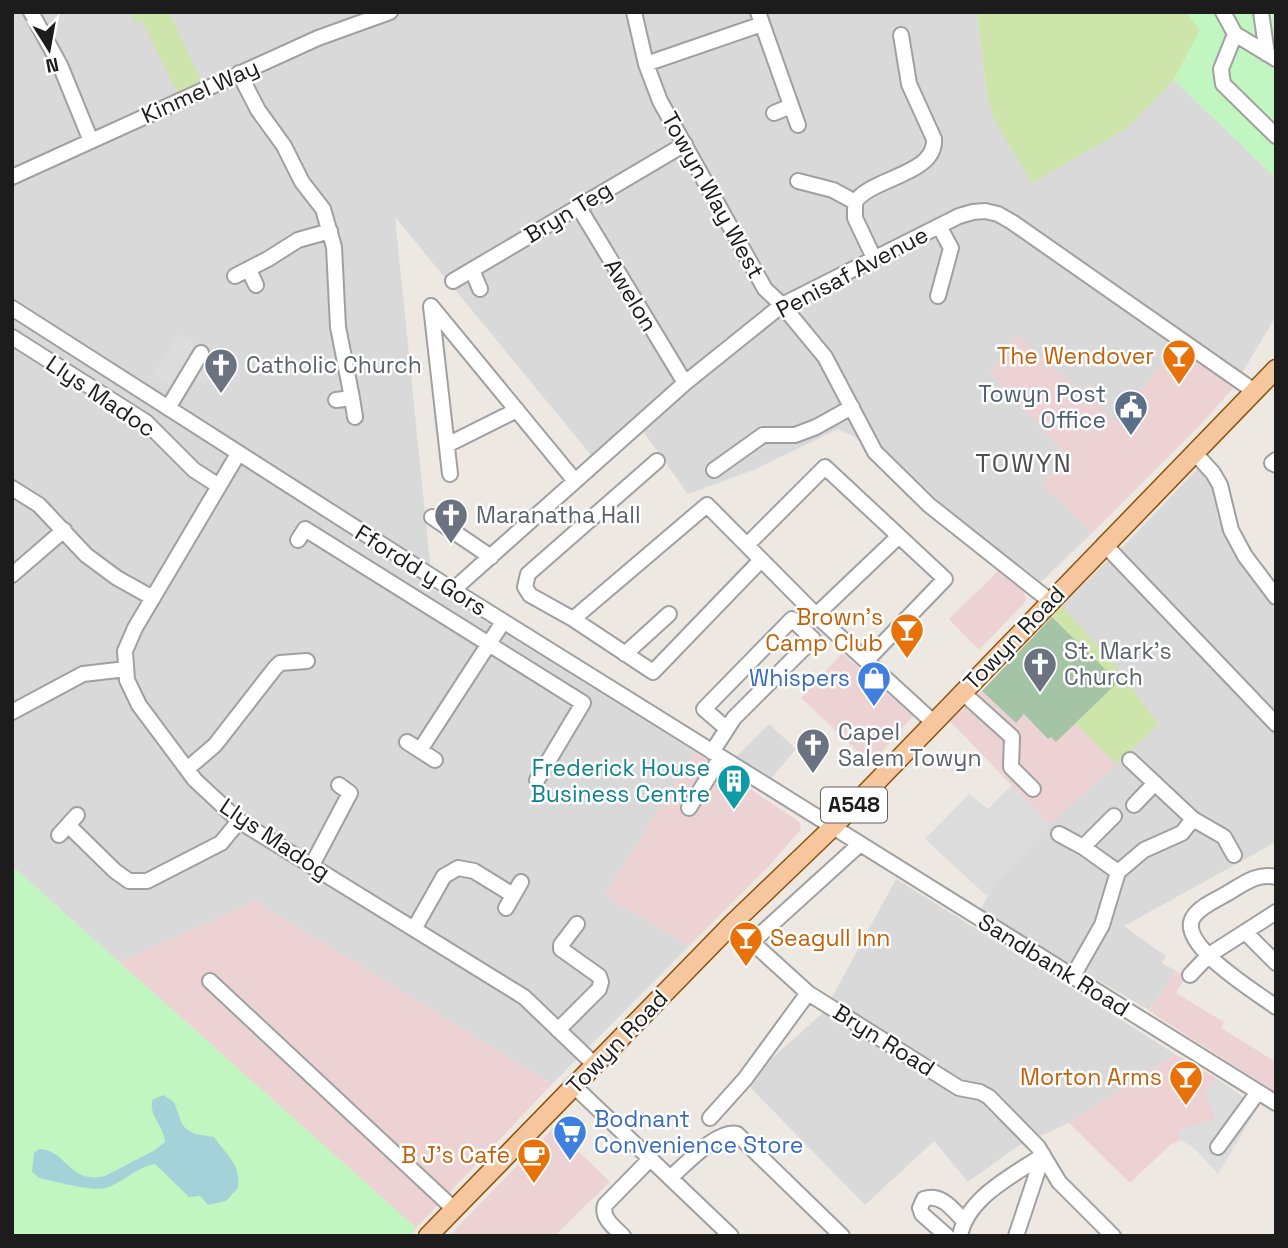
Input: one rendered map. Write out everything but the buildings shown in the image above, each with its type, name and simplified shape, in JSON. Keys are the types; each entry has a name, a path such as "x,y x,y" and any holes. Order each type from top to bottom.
{"main road":[{"name":"Towyn Road","path":"428,1236 732,924 833,827 1276,369"}],"street":[{"path":"31,12 60,65 91,141"},
{"name":"Kinmel Way","path":"12,177 318,38 390,12"},
{"name":"Towyn Way West","path":"634,12 646,64 660,101 765,289 782,305 825,357 875,453 929,505 1049,601"},
{"path":"1223,12 1235,34 1271,57"},
{"path":"1261,12 1271,57"},
{"path":"646,64 760,18 798,125"},
{"path":"1235,34 1220,69 1223,84 1276,136"},
{"path":"874,258 855,218 855,202 864,194 926,161 935,148 934,139 909,84 901,35"},
{"path":"239,73 258,110 279,138 302,182 323,209 334,247 338,327 355,417"},
{"path":"774,113 792,106"},
{"name":"Bryn Teg","path":"453,281 685,144"},
{"path":"797,181 833,190 855,202"},
{"name":"Awelon","path":"578,206 685,383"},
{"name":"Penisaf Avenue","path":"453,590 685,383 782,305 939,226 973,212 998,214 1254,391"},
{"path":"938,296 951,248 939,226"},
{"path":"256,285 242,273 298,240 330,231"},
{"path":"472,270 480,289"},
{"path":"450,474 431,306 575,481"},
{"name":"Ffordd y Gors","path":"12,308 503,622 833,827"},
{"name":"Llys Madoc","path":"12,337 146,422 194,470 219,486"},
{"path":"167,408 201,353"},
{"path":"336,400 352,398"},
{"path":"714,470 762,435 795,435 852,407"},
{"path":"447,445 517,410"},
{"path":"1194,453 1213,473 1220,485 1231,530 1245,556 1276,597"},
{"name":"Llys Madog","path":"238,454 135,628 125,651 127,680 139,705 195,780 239,821 524,997 595,1065"},
{"path":"1276,460 1272,463 1276,466"},
{"path":"657,461 528,574 526,591 653,672 761,560"},
{"path":"747,545 825,467 945,579 866,661"},
{"path":"12,488 39,505 86,555 117,578 153,598"},
{"path":"573,619 707,505 817,615 933,722"},
{"path":"432,517 491,556"},
{"path":"298,540 305,529 583,703 537,780"},
{"path":"12,575 64,530"},
{"path":"817,615 899,536"},
{"path":"1104,544 1276,724"},
{"path":"625,654 669,614"},
{"path":"689,808 726,729 734,718 813,639 792,619 704,709 726,729"},
{"path":"421,750 503,622"},
{"path":"266,654 275,668"},
{"path":"187,769 215,745 280,663 307,661"},
{"path":"12,712 83,674 126,669"},
{"path":"962,692 1012,737 1011,767 1033,789"},
{"path":"407,742 435,760"},
{"path":"1130,760 1193,819 1234,846"},
{"path":"1134,805 1155,783"},
{"path":"312,865 350,793 339,785"},
{"path":"1083,847 1114,816"},
{"path":"1073,976 1102,925 1118,873 1144,850 1182,834 1193,819"},
{"path":"68,825 115,871 129,881 147,881 221,843 239,821"},
{"name":"Sandbank Road","path":"833,827 1276,1103"},
{"path":"1059,834 1083,847 1118,873"},
{"path":"752,942 860,844"},
{"path":"414,929 444,876 458,867 474,871 513,895"},
{"path":"1276,877 1254,877 1196,913 1190,928 1191,936 1209,956 1276,1007"},
{"path":"506,908 521,882"},
{"path":"1190,975 1209,956 1276,912"},
{"path":"558,1030 599,989 601,982 599,976 561,949 561,945 577,924"},
{"name":"Bryn Road","path":"732,924 808,993 959,1088 980,1092 989,1097 1040,1151 1059,1182 1113,1236"},
{"path":"1245,932 1276,963"},
{"path":"210,981 454,1209"},
{"path":"710,1118 745,1079 808,993"},
{"path":"574,1086 731,1236"},
{"path":"1218,1146 1258,1092"},
{"path":"671,1177 717,1138 737,1134 842,1236"},
{"path":"960,1236 964,1221 984,1196 1040,1151"},
{"path":"1016,1236 1040,1151"},
{"path":"623,1236 606,1217 606,1205 651,1158"},
{"path":"947,1236 922,1214 920,1208 924,1199 941,1199 964,1221"}],"shaded area":[{"path":"12,12 977,12 987,95 1127,128 1174,80 1276,178 1276,316 1233,388 1176,344 1117,424 990,372 1069,458 1042,483 1092,533 1041,582 941,503 890,454 838,429 756,469 688,494 643,431 601,467 395,217 430,563 420,581 695,752 605,895 689,946 552,1084 255,901 119,962 12,866"},
{"path":"179,333 221,359 205,384 195,379 184,394 152,375"},
{"path":"1016,335 1117,423 1176,344 1233,388 1201,424 1092,533 1041,483 1069,458 990,372"},
{"path":"1201,465 1213,484 1228,541 1243,567 1276,611 1276,711 1121,549"},
{"path":"1108,560 1276,735 1276,842 1124,926 1166,956 1162,963 1176,971 1149,1010 980,911 993,886 1050,824 950,721 982,691 1016,723 1056,741 1075,723 1116,764 1157,725 1123,676 1062,606"},
{"path":"998,571 1024,592 1026,601 979,650 949,619"},
{"path":"842,653 913,716 871,764 801,698"},
{"path":"982,691 1016,723 1024,714 1056,741 1075,723 1116,764 1050,825 950,721"},
{"path":"769,724 796,749 771,779 735,758"},
{"path":"695,752 795,819 800,823 801,829 771,864 689,946 605,895"},
{"path":"1012,785 1050,825 993,886 987,896 925,839 969,794 988,809"},
{"path":"896,879 1175,1054 1069,1123 1018,1146 968,1182 934,1141 865,1205 745,1082 824,1012"},
{"path":"255,901 552,1084 416,1228 119,962"},
{"path":"1176,971 1186,976 1176,993 1224,1022 1221,1028 1276,1062 1276,1093 1149,1011"},
{"path":"1175,1054 1217,1079 1205,1089 1215,1119 1178,1131 1181,1140 1170,1145 1130,1183 1069,1123"},
{"path":"1217,1079 1258,1107 1218,1174 1195,1149 1181,1140 1177,1131 1215,1119 1205,1089"},
{"path":"554,1127 610,1182 554,1236 449,1236"}],"green space":[{"path":"130,12 175,12 170,15 202,83 178,94 142,21 135,23"},
{"path":"977,12 1186,12 1200,30 1174,80 1127,128 1032,183 995,122 987,95"},
{"path":"1186,12 1276,12 1276,178 1174,80 1200,30"},
{"path":"1062,606 1124,676 1158,725 1116,764 1075,723 1117,682 1052,617"},
{"path":"1052,617 1118,682 1056,742 1051,737 1048,739 1024,714 1016,723 982,691"},
{"path":"12,866 416,1228 409,1236 12,1236"}],"water":[{"path":"163,1095 174,1102 186,1129 195,1134 214,1137 232,1160 237,1172 238,1188 226,1201 208,1205 200,1196 189,1197 155,1164 142,1168 112,1186 99,1189 39,1178 32,1172 34,1153 39,1149 56,1154 83,1176 93,1177 105,1176 155,1150 165,1142 153,1111 152,1100"}],"place":[{"name":"The Wendover","path":"1179,386"},
{"name":"Catholic Church","path":"221,395"},
{"name":"Towyn Post Office","path":"1131,437"},
{"name":"Maranatha Hall","path":"451,545"},
{"name":"Brown's Camp Club","path":"907,660"},
{"name":"St. Mark's Church","path":"1040,694"},
{"name":"Whispers","path":"874,708"},
{"name":"Capel Salem Towyn","path":"813,775"},
{"name":"Frederick House Business Centre","path":"734,811"},
{"name":"Seagull Inn","path":"746,968"},
{"name":"Morton Arms","path":"1186,1107"},
{"name":"Bodnant Convenience Store","path":"570,1162"},
{"name":"B J's Cafe","path":"534,1185"}],"district":[{"name":"TOWYN","path":"1024,463"}]}
